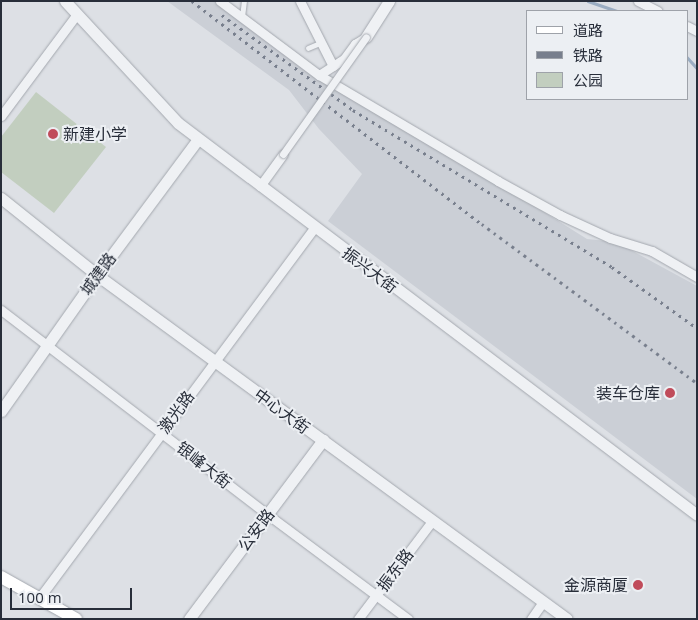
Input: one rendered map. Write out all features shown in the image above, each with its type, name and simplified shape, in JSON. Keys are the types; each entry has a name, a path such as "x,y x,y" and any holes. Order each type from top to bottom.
{"main road":[{"path":"1,576 76,619"}],"street":[{"name":"振兴大街","path":"65,1 178,123 314,228 697,515"},
{"path":"220,1 319,75 498,181 560,215 610,238 652,251 697,277"},
{"path":"300,1 333,66"},
{"path":"260,186 366,37 389,1"},
{"path":"638,1 656,10"},
{"path":"1,116 77,14"},
{"path":"319,75 344,59 355,44 366,37"},
{"name":"城建路","path":"1,411 97,275 198,139"},
{"name":"中心大街","path":"1,198 97,275 567,619"},
{"name":"激光路","path":"40,597 314,228"},
{"name":"银峰大街","path":"1,310 408,619"},
{"name":"公安路","path":"189,619 323,440"},
{"name":"振东路","path":"358,619 432,521"},
{"path":"531,619 543,602"}],"lane":[{"path":"242,18 244,1"},
{"path":"308,48 320,43"}],"shaded area":[{"path":"167,1 214,1 341,92 344,87 587,239 616,242 697,286 697,499 328,221 362,174 319,129 289,90"}],"green space":[{"path":"36,92 106,147 54,213 1,172 1,137"}],"waterway":[{"path":"588,1 614,10"},
{"path":"688,58 697,68"}],"railway":[{"path":"192,1 482,224 697,383"},
{"path":"222,15 353,110 612,267 697,328"}],"place":[{"name":"新建小学","path":"53,134"},
{"name":"装车仓库","path":"670,393"},
{"name":"金源商厦","path":"638,585"}]}
